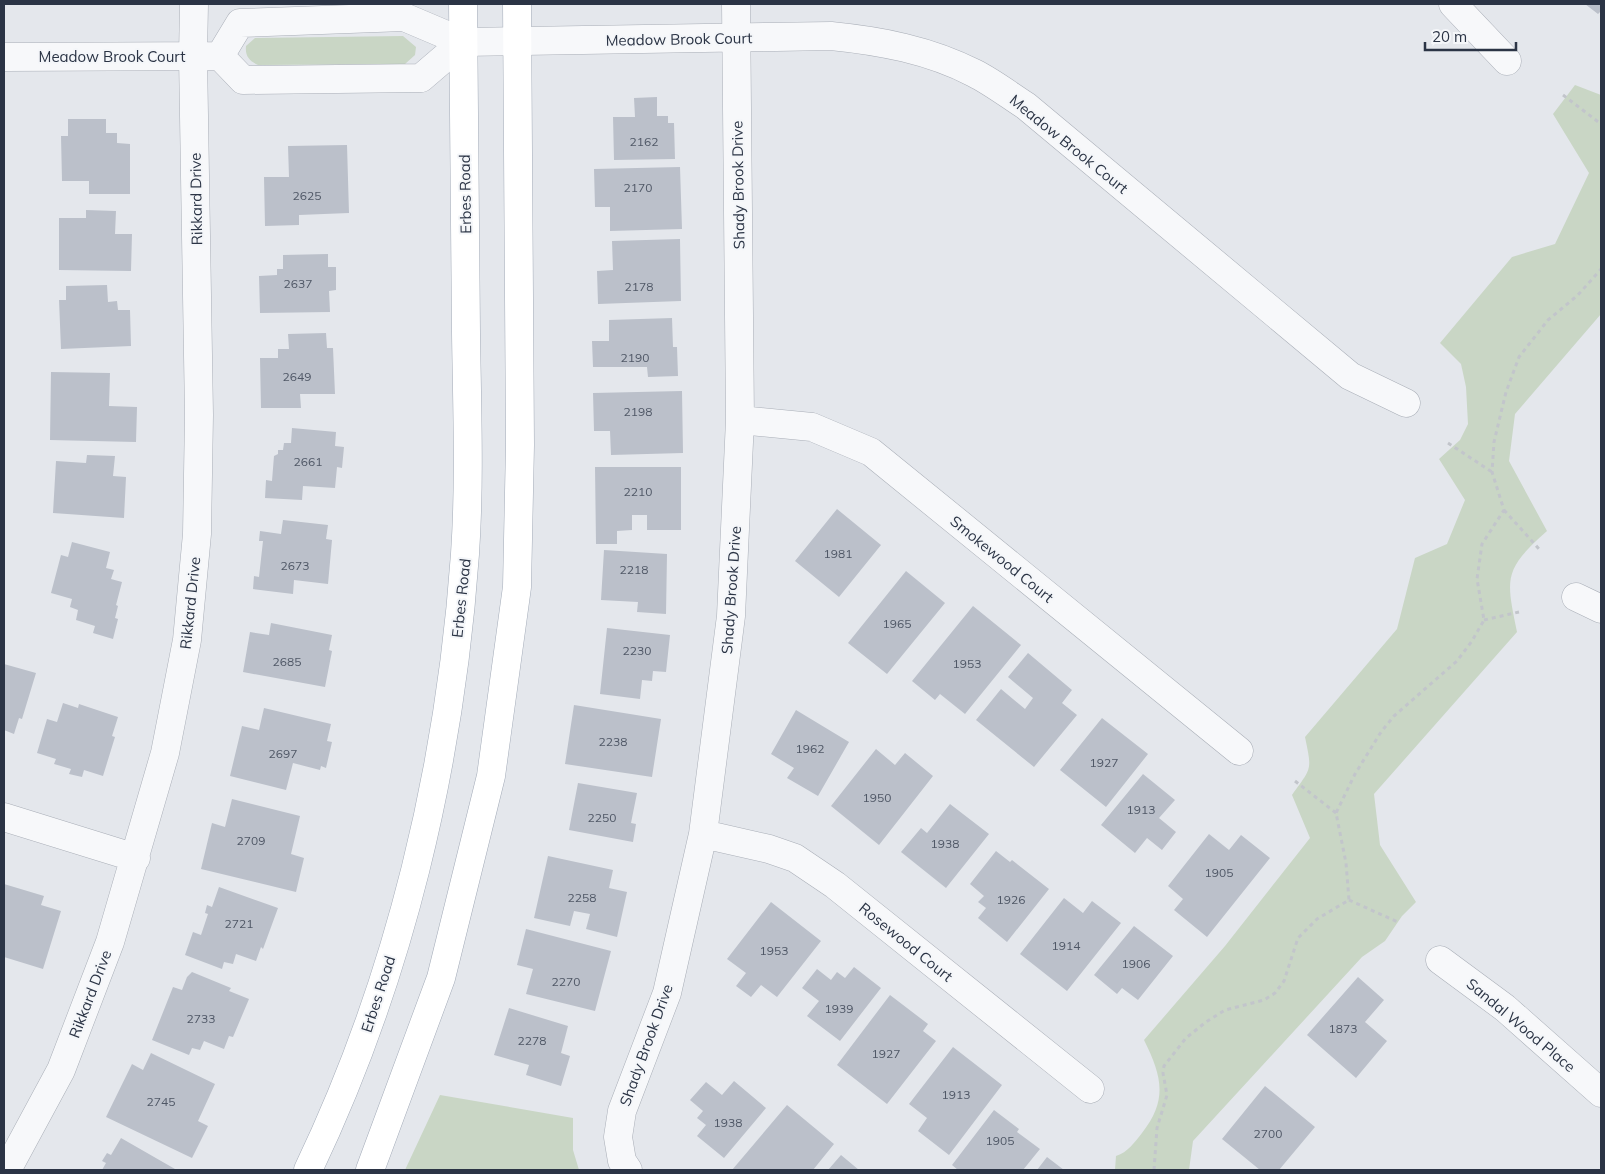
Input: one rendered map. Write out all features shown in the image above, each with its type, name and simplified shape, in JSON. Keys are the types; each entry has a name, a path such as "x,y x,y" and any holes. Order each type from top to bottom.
{"main road":[{"name":"Erbes Road","path":"308,1170 336,1111 362,1043 410,888 428,821 451,686 460,610 468,484 463,4"},
{"path":"370,1170 443,969 491,776 517,587 520,445 517,4"}],"street":[{"name":"Rikkard Drive","path":"6,1170 61,1070 110,942 165,753 187,640 197,534 199,415 193,56 194,4"},
{"name":"Shady Brook Drive","path":"625,1166 618,1137 622,1111 667,993 703,834 731,616 740,420 736,4"},
{"path":"1453,4 1507,60"},
{"name":"Meadow Brook Court","path":"4,56 220,56 240,23 404,17 463,42 831,36 876,40 932,54 976,73 1026,106 1350,376 1406,403"},
{"path":"220,56 243,80 422,78 463,42"},
{"name":"Smokewood Court","path":"740,420 812,426 871,452 1238,751"},
{"path":"1576,598 1601,609"},
{"path":"4,817 136,858"},
{"name":"Rosewood Court","path":"703,834 769,849 795,858 835,885 1090,1089"},
{"name":"Sandal Wood Place","path":"1440,960 1505,1008 1601,1093"}],"path":[{"path":"1563,96 1601,124"},
{"path":"1540,550 1516,521 1504,510 1492,472 1494,442 1504,400 1519,356 1548,320 1578,296 1601,269"},
{"path":"1448,443 1492,472"},
{"path":"1349,900 1346,862 1336,813 1355,774 1381,732 1394,716 1457,661 1472,641 1484,620 1477,578 1482,544 1504,510"},
{"path":"1484,620 1519,612"},
{"path":"1295,781 1336,813"},
{"path":"1349,900 1400,924"},
{"path":"1154,1170 1156,1128 1167,1095 1163,1073 1164,1066 1186,1038 1206,1022 1225,1010 1264,1000 1275,993 1284,981 1298,938 1317,919 1349,900"}],"green space":[{"path":"403,36 416,47 415,55 405,64 258,65 248,58 246,53 246,46 255,38"},
{"path":"1575,85 1601,95 1601,314 1515,414 1509,461 1547,531 1522,556 1511,576 1511,599 1517,632 1374,794 1380,845 1416,902 1402,916 1385,941 1362,957 1193,1141 1189,1170 1115,1170 1116,1156 1127,1150 1142,1133 1156,1110 1159,1099 1160,1088 1155,1065 1144,1040 1225,946 1310,838 1292,795 1309,768 1309,756 1305,737 1397,629 1415,558 1447,544 1465,500 1439,459 1460,440 1468,424 1466,387 1461,364 1440,343 1512,257 1555,244 1589,173 1553,114"},
{"path":"440,1095 573,1118 573,1150 579,1170 405,1170"}],"building":[{"path":"1585,4 1601,4 1601,11 1598,14"},
{"path":"657,97 657,116 668,116 668,123 674,123 675,159 614,160 613,117 635,117 634,98"},
{"path":"68,119 106,119 106,133 117,133 117,143 130,144 130,194 89,194 89,181 62,181 61,136 68,136"},
{"path":"347,145 349,213 299,215 299,225 265,226 264,177 289,177 288,146"},
{"path":"680,167 682,229 610,231 610,207 595,207 594,169"},
{"path":"86,210 116,211 115,234 132,234 131,271 59,270 59,218 86,218"},
{"path":"680,239 681,301 598,304 597,271 613,270 612,241"},
{"path":"328,254 328,267 336,267 336,290 329,291 330,312 260,313 259,276 277,275 277,269 283,269 283,255"},
{"path":"107,285 108,302 117,301 118,310 130,310 131,346 61,349 59,300 66,300 66,286"},
{"path":"672,318 673,347 677,347 678,376 648,377 647,367 593,367 592,341 609,341 609,320"},
{"path":"326,333 327,348 333,348 335,394 300,394 301,408 261,408 260,358 278,358 278,349 289,349 288,334"},
{"path":"51,372 110,373 109,406 137,407 136,442 50,440"},
{"path":"682,391 683,453 611,455 610,431 594,431 593,393"},
{"path":"292,428 336,432 335,446 344,447 342,468 337,467 335,488 303,486 302,500 265,498 266,480 272,481 274,456 278,454 278,450 283,450 284,443 291,443"},
{"path":"87,455 115,456 113,476 126,477 124,518 53,513 56,461 86,463"},
{"path":"595,467 681,467 681,530 647,530 647,515 632,515 632,530 617,531 617,544 596,544"},
{"path":"837,509 881,545 839,597 795,561"},
{"path":"283,520 328,525 326,539 332,540 328,584 294,580 293,594 253,589 254,576 259,577 263,541 259,541 260,531 281,534"},
{"path":"72,542 110,552 106,568 114,570 111,579 122,582 116,605 118,606 115,618 118,619 113,639 93,633 95,626 76,620 78,610 70,607 72,599 51,593 61,555 68,557"},
{"path":"604,550 667,554 666,614 637,612 638,602 601,600"},
{"path":"906,571 945,603 887,674 848,643"},
{"path":"973,606 1021,645 965,714 940,694 935,700 912,681"},
{"path":"271,623 332,635 329,650 332,651 325,687 243,672 250,632 269,635"},
{"path":"607,628 670,635 666,672 653,671 652,681 642,680 640,699 600,694"},
{"path":"1028,653 1072,690 1062,703 1077,715 1034,767 976,720 1001,689 1025,709 1033,698 1008,677"},
{"path":"4,664 36,673 22,719 19,718 14,734 4,730"},
{"path":"63,703 78,708 79,704 118,717 112,736 115,737 103,776 84,770 82,777 69,774 71,769 54,764 56,759 37,753 47,719 57,722"},
{"path":"574,705 661,719 652,777 565,764"},
{"path":"264,708 331,724 327,741 332,742 326,768 321,766 320,770 293,763 286,790 230,776 242,726 259,730"},
{"path":"796,710 849,742 818,796 787,778 794,768 771,754"},
{"path":"1102,718 1148,754 1106,807 1060,770"},
{"path":"876,749 895,765 905,753 933,776 879,845 831,806"},
{"path":"1143,774 1175,800 1159,818 1176,832 1162,850 1147,838 1135,853 1101,825"},
{"path":"578,783 637,793 631,823 636,824 633,842 569,830"},
{"path":"232,799 300,816 291,854 304,858 296,892 201,869 212,823 225,827"},
{"path":"950,804 989,834 946,888 901,852 921,828 927,833"},
{"path":"1209,834 1229,850 1241,835 1270,858 1207,937 1174,910 1183,899 1168,886"},
{"path":"996,851 1010,862 1012,860 1049,889 1007,942 978,918 986,908 978,902 984,896 970,884"},
{"path":"548,856 613,870 609,888 627,892 617,937 586,929 590,914 574,911 570,926 534,918"},
{"path":"4,884 44,896 41,905 61,911 43,969 4,957"},
{"path":"219,887 278,908 263,949 261,947 256,961 236,954 233,964 224,962 222,969 185,955 193,932 201,935 208,914 205,913 207,905 212,907"},
{"path":"1064,898 1083,913 1092,901 1121,923 1067,991 1020,954"},
{"path":"771,902 821,941 777,997 761,985 751,997 736,986 746,973 727,959"},
{"path":"1134,926 1173,956 1138,1000 1122,988 1117,994 1094,975"},
{"path":"526,929 611,951 595,1011 526,994 533,969 517,965"},
{"path":"854,967 881,988 840,1041 807,1016 819,1001 802,988 817,969 831,980 837,972 845,978"},
{"path":"192,972 231,988 229,991 249,999 233,1037 229,1036 224,1049 204,1041 200,1050 192,1048 189,1055 152,1040 173,987 182,990 187,977"},
{"path":"1358,977 1384,1000 1365,1022 1387,1041 1356,1078 1307,1035"},
{"path":"890,995 928,1024 923,1031 936,1041 887,1104 837,1065"},
{"path":"509,1008 568,1026 561,1053 570,1056 561,1086 526,1075 529,1065 494,1055"},
{"path":"953,1047 1002,1085 949,1155 918,1131 927,1118 909,1104"},
{"path":"151,1053 215,1084 198,1121 208,1126 192,1158 106,1117 132,1064 143,1070"},
{"path":"734,1081 766,1108 724,1158 697,1136 706,1125 697,1118 703,1111 690,1100 706,1082 722,1095"},
{"path":"1265,1086 1315,1127 1279,1170 1260,1170 1222,1139"},
{"path":"787,1105 834,1144 813,1170 732,1170"},
{"path":"994,1110 1019,1129 1017,1132 1040,1149 1023,1170 958,1170 952,1165"},
{"path":"121,1138 175,1169 102,1170 106,1163 102,1161 107,1153 111,1155"},
{"path":"841,1155 859,1170 828,1170"},
{"path":"1047,1157 1064,1170 1037,1170"}]}
